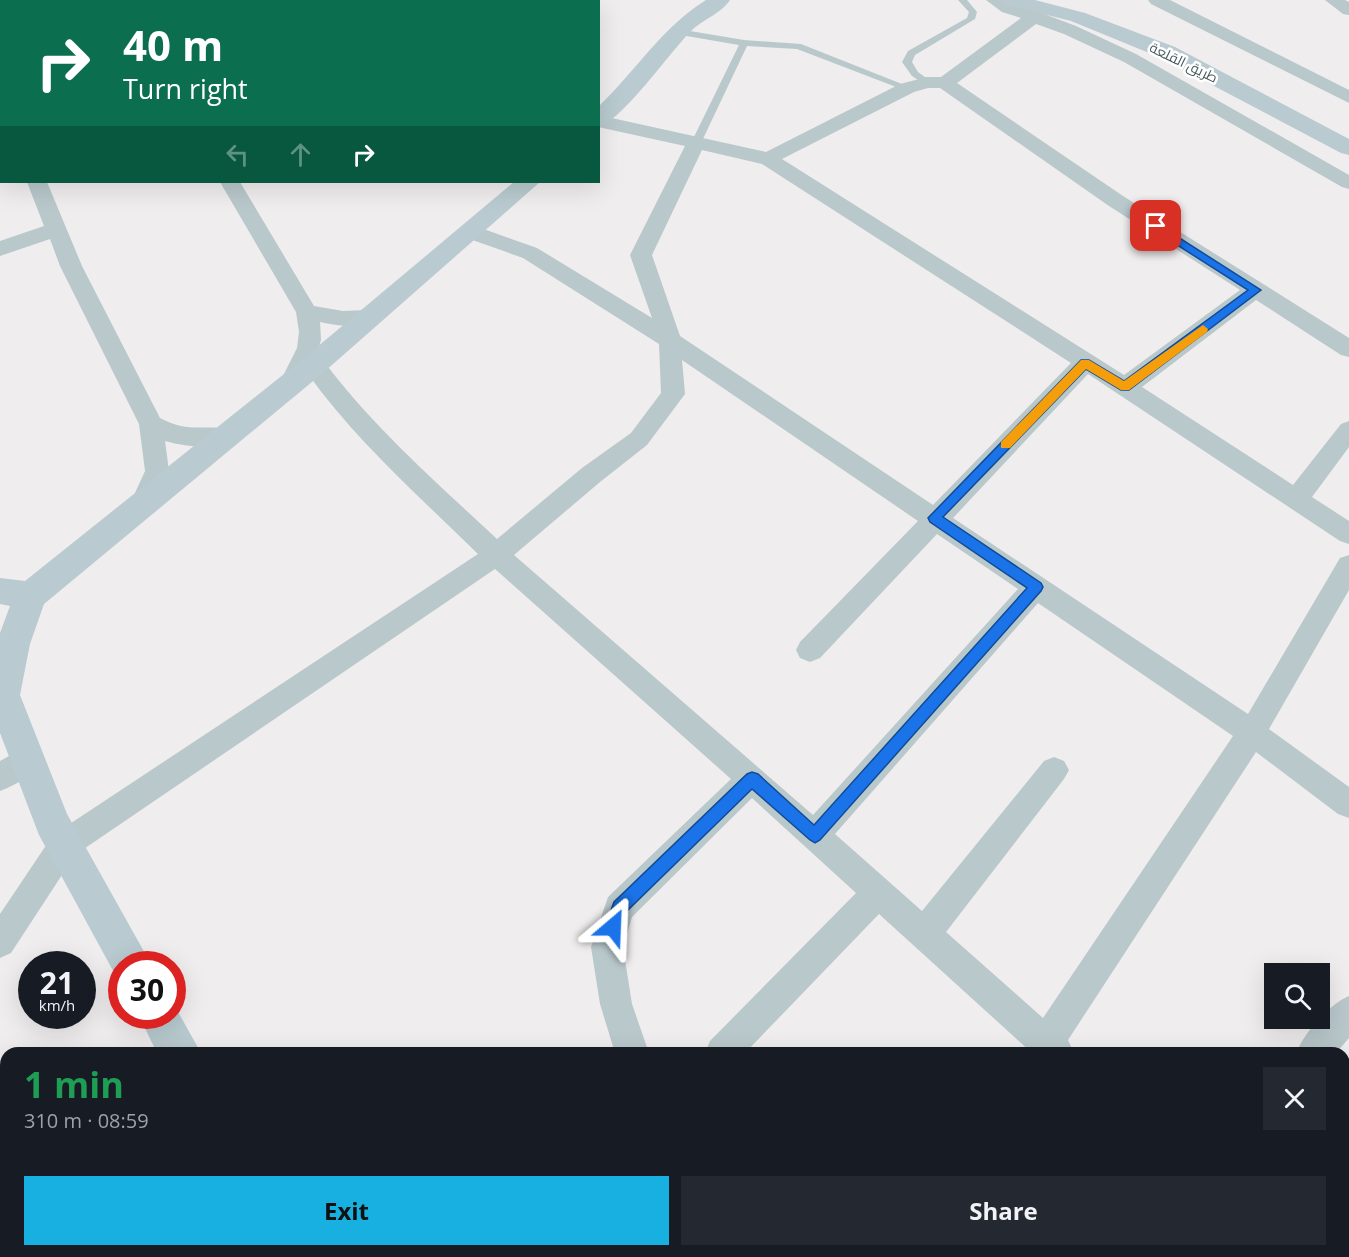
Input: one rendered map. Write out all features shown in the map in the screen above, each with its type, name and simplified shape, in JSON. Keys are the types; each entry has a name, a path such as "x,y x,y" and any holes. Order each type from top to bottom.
{"street":[{"path":"678,32 686,11 685,0"},
{"path":"600,119 678,32 703,9 720,0"},
{"path":"995,0 1008,8 1070,30 1130,58 1349,183"},
{"name":"طريق القلعة","path":"1010,0 1078,17 1167,52 1349,148"},
{"name":"طريق القلعة","path":"1072,0 1168,32 1349,125"},
{"path":"1157,0 1349,97"},
{"path":"1334,0 1349,10"},
{"path":"768,159 907,88 936,82 1034,17"},
{"path":"936,82 1116,201 1349,350"},
{"path":"600,121 768,159 1125,387 1349,534"},
{"path":"0,942 64,845 496,555 591,475 639,439 673,394 670,340 642,255 696,142"},
{"path":"36,183 71,266 151,424 157,471 143,504"},
{"path":"235,183 307,312 311,330 309,353 291,384"},
{"path":"124,951 52,823 14,768 2,692 8,659 20,621 32,595 314,365 527,183"},
{"path":"0,249 56,229"},
{"path":"471,232 530,253 670,340 1252,733 1349,804"},
{"path":"1125,387 1256,290"},
{"path":"307,312 343,319 369,318"},
{"path":"810,650 1085,363"},
{"path":"314,365 339,399 382,445 496,555 752,779 1051,1047"},
{"path":"151,424 167,434 191,439 226,437"},
{"path":"1296,499 1349,430"},
{"path":"1053,1047 1252,733 1349,566"},
{"path":"815,835 1036,587"},
{"path":"0,591 32,595"},
{"path":"924,934 1054,770"},
{"path":"630,1047 616,1004 607,946 619,908 752,779"},
{"path":"728,1047 878,892"},
{"path":"1318,1047 1349,1013"},
{"path":"166,1029 177,1047"}],"lane":[{"path":"936,82 915,74 907,62 911,53 971,19 973,12 962,0"},
{"path":"678,32 744,43 798,46 907,88"},
{"path":"696,142 744,43"}],"slow traffic":[{"path":"1005,445 1085,363 1125,387 1203,329"}],"route":[{"path":"613,927 619,908 752,779 815,835 1036,587 934,518 1085,363 1125,387 1256,290 1156,226"}]}
